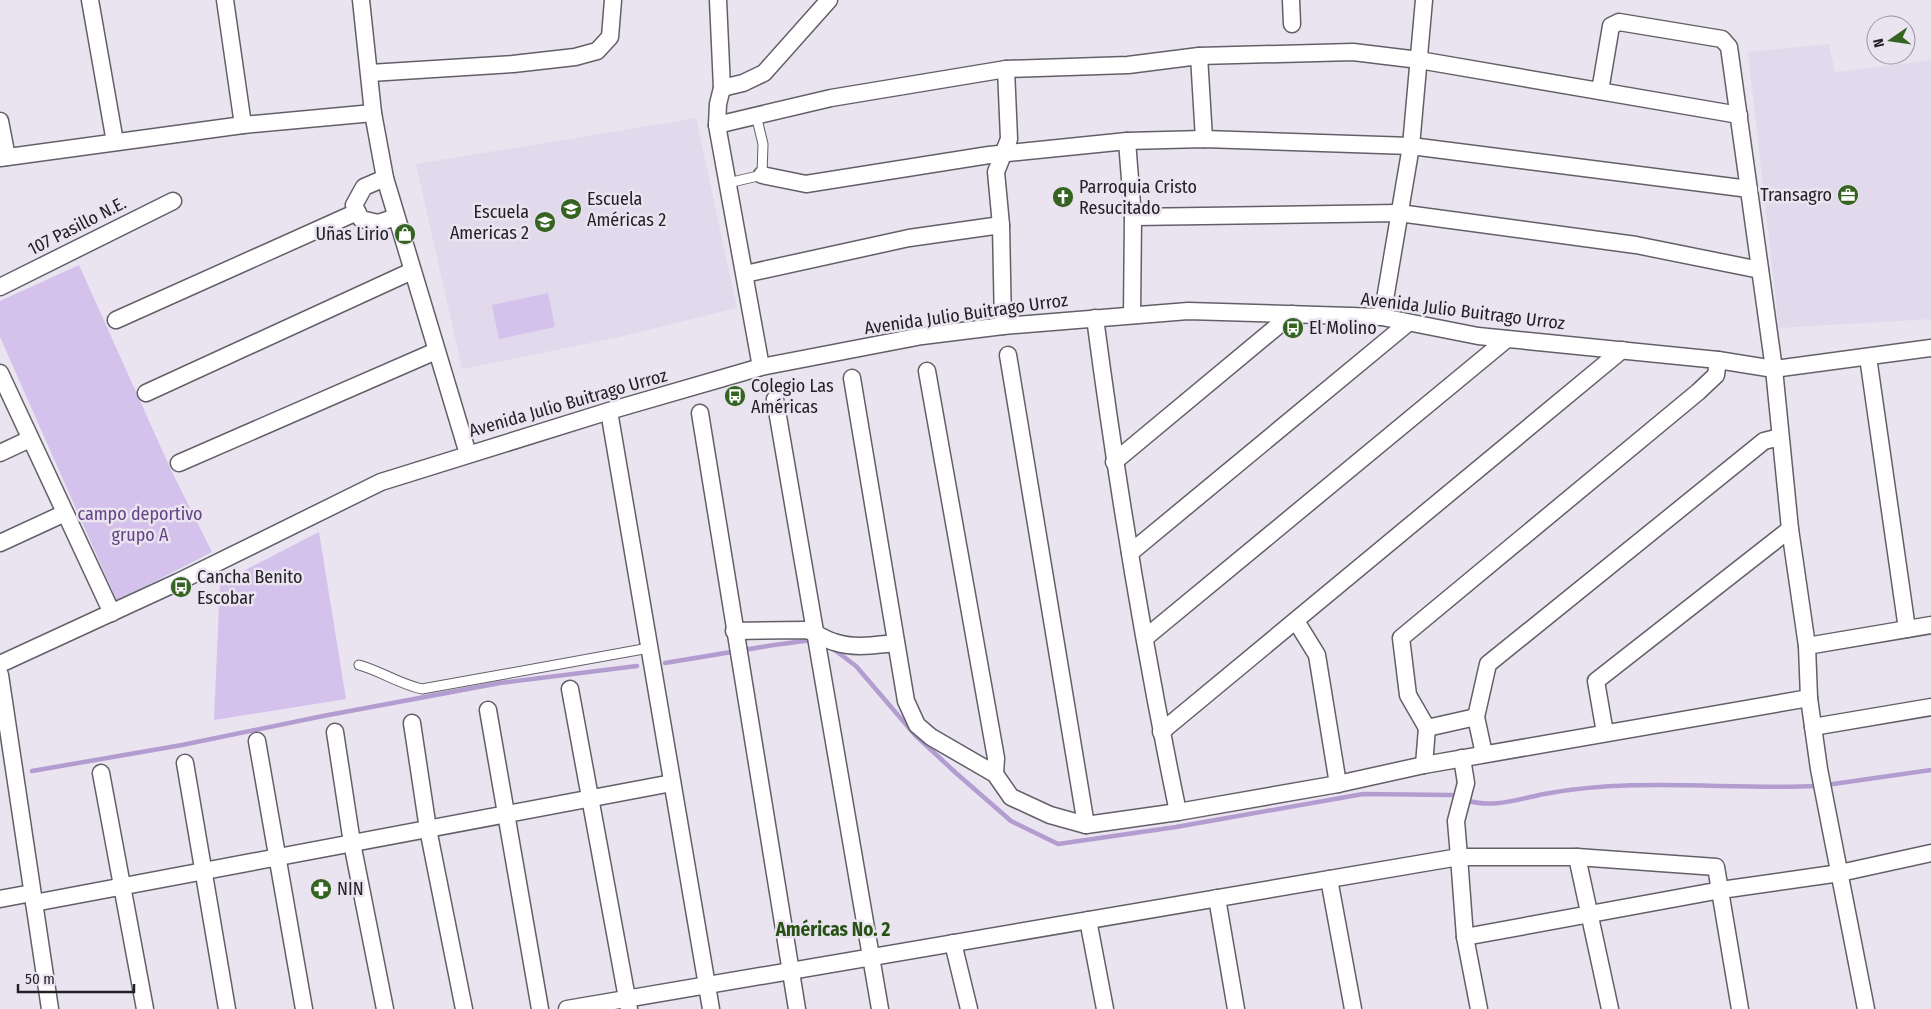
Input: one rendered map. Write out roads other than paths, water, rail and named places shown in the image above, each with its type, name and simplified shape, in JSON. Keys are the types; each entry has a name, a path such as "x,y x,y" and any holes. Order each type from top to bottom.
{"street":[{"path":"90,0 115,142"},
{"path":"226,0 243,125"},
{"path":"361,0 373,113 385,178 468,454"},
{"path":"370,74 522,63 575,57 597,51 610,37 614,0"},
{"path":"718,0 722,88 718,104 717,125 762,368"},
{"path":"722,88 764,73 829,0"},
{"path":"1291,0 1292,24"},
{"path":"1382,318 1411,146 1424,0"},
{"path":"1600,91 1611,26 1619,22 1722,39 1729,47 1774,369 1790,530 1806,646 1812,727 1866,1009"},
{"path":"717,125 831,98 1006,69 1128,65 1198,56 1353,52 1419,60 1739,115"},
{"path":"1198,56 1204,139"},
{"path":"1003,326 1001,225 996,172 1009,139 1006,69"},
{"path":"0,121 3,157 243,125 373,113"},
{"path":"762,175 806,184 1002,154 1127,141 1204,139 1411,146 1749,189"},
{"path":"1127,141 1133,217 1132,315"},
{"path":"385,178 364,187 354,205 362,219 378,223 396,217"},
{"name":"107 Pasillo N.E.","path":"0,287 172,201"},
{"path":"116,320 357,212"},
{"path":"1133,217 1400,213 1636,245 1760,270"},
{"path":"744,274 909,238 1001,225"},
{"path":"146,393 412,271"},
{"name":"Avenida Julio Buitrago Urroz","path":"0,664 381,482 468,454 611,424 762,368 922,336 1003,326 1188,311 1382,318 1478,336 1718,360 1774,369 1931,348"},
{"path":"1114,462 1292,314"},
{"path":"1095,318 1114,462 1178,812"},
{"path":"1130,553 1408,323"},
{"path":"1145,638 1507,339"},
{"path":"1162,732 1622,350"},
{"path":"179,463 436,351"},
{"path":"1008,355 1086,825"},
{"path":"1868,357 1907,629"},
{"path":"1424,765 1427,728 1408,695 1401,638 1698,392 1716,375 1718,360"},
{"path":"927,371 996,758 995,774"},
{"path":"0,373 112,612"},
{"path":"852,378 906,701 917,725 931,737 995,774 1011,797 1050,815 1086,825 1178,812 1338,784 1484,754 1809,698"},
{"path":"775,399 817,634 880,1009"},
{"path":"700,413 797,1009"},
{"path":"611,424 711,1009"},
{"path":"1484,754 1476,717 1488,664 1764,440 1780,437"},
{"path":"0,453 30,438"},
{"path":"0,543 65,514"},
{"path":"1605,734 1596,681 1790,530"},
{"path":"1296,621 1317,655 1338,784"},
{"path":"1806,646 1931,625"},
{"path":"737,638 806,630 834,642 859,647 896,643"},
{"path":"0,674 50,1009"},
{"path":"570,689 628,1004"},
{"path":"1812,727 1931,707"},
{"path":"488,710 540,1009"},
{"path":"1427,728 1476,717"},
{"path":"412,723 428,829 464,1009"},
{"path":"335,732 352,843 385,1009"},
{"path":"257,740 304,1009"},
{"path":"1462,758 1466,784 1456,821 1458,857 1465,936 1479,1009"},
{"path":"185,763 227,1009"},
{"path":"102,773 145,1009"},
{"path":"0,899 33,898 123,887 672,782"},
{"path":"1465,936 1721,890 1840,873 1931,853"},
{"path":"567,1009 628,1004 706,985 1458,857 1577,856 1716,867 1740,1009"},
{"path":"1577,856 1610,1009"},
{"path":"1329,879 1353,1009"},
{"path":"1217,898 1236,1009"},
{"path":"1088,920 1105,1009"},
{"path":"953,943 969,1009"}],"lane":[{"path":"728,183 762,175 763,144 756,115"},
{"path":"359,665 373,668 404,685 422,689 649,648"}],"waterway":[{"path":"665,663 812,640"},
{"path":"832,648 856,666 915,735 1011,821 1058,844 1176,827 1363,794 1452,795 1459,798"},
{"path":"32,771 182,745 500,683 637,666"},
{"path":"1826,785 1931,770"},
{"path":"1466,800 1485,804 1578,789 1613,786 1818,786"}],"place":[{"name":"Transagro","path":"1848,195"},
{"name":"Parroquia Cristo Resucitado","path":"1063,197"},
{"name":"Escuela Américas 2","path":"571,209"},
{"name":"Escuela Americas 2","path":"545,222"},
{"name":"Uñas Lirio","path":"405,234"},
{"name":"El Molino","path":"1293,328"},
{"name":"Colegio Las Américas","path":"735,396"},
{"name":"Cancha Benito Escobar","path":"181,587"},
{"name":"NIN","path":"321,889"}],"district":[{"name":"Américas No. 2","path":"833,929"}],"park label":[{"name":"campo deportivo grupo A","path":"140,524"}]}
